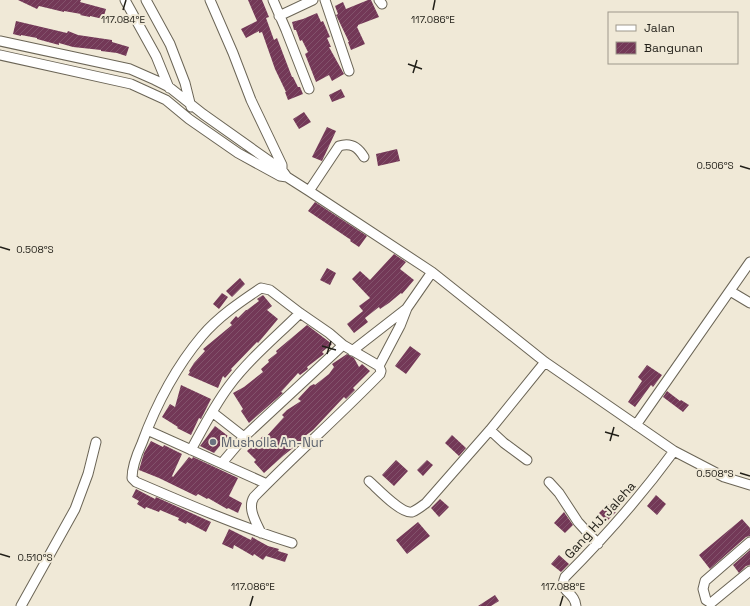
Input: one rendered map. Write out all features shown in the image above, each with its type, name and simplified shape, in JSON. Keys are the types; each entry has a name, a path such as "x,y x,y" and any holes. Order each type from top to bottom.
{"street":[{"path":"125,0 156,56 169,87 166,100"},
{"path":"146,0 170,44 180,69 192,106 189,119"},
{"path":"210,0 232,49 250,100 282,165 283,174"},
{"path":"273,0 309,89"},
{"path":"279,16 313,0"},
{"path":"325,0 349,71"},
{"path":"0,41 130,69 169,87 283,174 432,272 545,362 674,452 724,477 750,485"},
{"path":"0,55 131,84 166,100 189,119 238,153 283,174"},
{"path":"309,191 339,146 344,144 358,147 364,157"},
{"path":"636,425 750,262"},
{"path":"379,366 400,326 407,308 432,272"},
{"path":"261,533 251,507 251,502 267,484 339,416 380,374 381,371 379,366 343,345 329,333 270,290 265,288 261,288 239,303 203,335 192,350 165,391 147,430 134,464 132,478 136,482 261,533 292,543"},
{"path":"730,291 750,303"},
{"path":"352,351 407,308"},
{"path":"191,450 212,412 230,385 300,313"},
{"path":"222,463 244,437 343,345"},
{"path":"369,481 401,508 412,512 426,503 490,430 545,362"},
{"path":"212,412 244,437"},
{"path":"147,430 267,484"},
{"path":"490,430 504,443 527,460"},
{"path":"21,606 75,509 88,474 96,442"},
{"name":"Gang HJ. Jaleha","path":"576,606 576,600 563,586 562,582 565,577 598,544 650,484 674,452"},
{"path":"549,482 559,493 578,522 598,544"},
{"path":"750,542 705,581 703,589 706,600 711,603 750,571"}],"building":[{"path":"18,0 81,0 80,2 106,9 103,19 39,6 37,9"},
{"path":"248,0 262,0 269,17 266,18 274,40 277,38 292,77 298,87 300,87 303,94 288,100 262,32 259,33 259,31 246,38 241,29 257,21"},
{"path":"371,0 379,17 358,25 357,27 365,44 351,50 349,42 336,15 338,14 335,6 343,2 346,9"},
{"path":"317,13 321,22 323,21 330,37 327,38 331,47 329,47 344,74 332,81 329,75 316,82 305,54 308,52 302,40 300,41 296,30 294,30 292,22"},
{"path":"16,21 67,33 68,31 78,35 112,40 112,42 129,47 126,56 101,50 73,47 59,43 59,45 37,38 13,34"},
{"path":"341,89 345,97 332,102 329,95"},
{"path":"304,112 311,122 299,129 293,119"},
{"path":"327,127 336,131 322,161 312,157"},
{"path":"397,149 400,161 378,166 376,154"},
{"path":"315,202 367,236 359,247 308,211"},
{"path":"394,254 406,262 400,269 414,280 402,294 401,293 380,309 379,307 365,318 368,322 354,333 347,324 363,311 359,306 370,298 352,279 360,271 370,280"},
{"path":"327,268 336,273 330,285 320,280"},
{"path":"240,278 245,284 232,297 226,291"},
{"path":"222,293 228,297 219,309 213,304"},
{"path":"263,295 272,306 267,310 278,319 258,343 257,342 231,369 232,370 225,378 223,376 218,388 188,375 194,363 205,351 203,349 232,325 230,323 236,316 238,318 259,301 257,299"},
{"path":"307,325 332,344 322,352 324,354 307,367 308,369 300,375 298,373 281,392 283,393 249,423 241,411 243,409 233,393 244,387 263,372 261,369 269,362 268,360 277,353 276,351"},
{"path":"410,346 421,354 406,374 395,366"},
{"path":"347,354 354,358 359,367 362,364 370,371 353,388 355,390 346,399 344,397 313,430 301,439 302,441 264,473 254,462 256,460 247,451 263,436 265,438 284,417 282,415 287,410 301,401 298,399 310,386 315,385 329,374 334,367 332,364"},
{"path":"647,365 662,375 653,387 651,385 635,407 628,402 642,381 638,377"},
{"path":"181,385 211,399 201,419 199,418 191,435 177,428 178,427 162,417 170,404 175,407"},
{"path":"667,391 680,401 681,400 689,405 683,412 663,397"},
{"path":"215,426 228,436 214,453 200,446"},
{"path":"452,435 466,448 459,456 445,443"},
{"path":"151,441 163,447 164,445 182,454 172,476 173,477 189,457 192,459 193,457 238,478 229,496 242,503 238,513 228,508 227,509 208,498 207,499 198,494 196,496 139,470 144,453"},
{"path":"396,460 408,471 394,486 382,475"},
{"path":"427,460 433,465 423,476 417,470"},
{"path":"136,489 155,499 156,497 211,522 206,532 187,522 186,524 178,520 179,518 160,510 159,512 146,507 145,509 137,504 139,501 132,497"},
{"path":"656,495 666,504 657,515 647,506"},
{"path":"440,499 449,507 439,517 431,508"},
{"path":"608,504 616,512 607,521 599,513"},
{"path":"564,512 573,525 565,533 554,523"},
{"path":"742,519 750,528 750,536 746,537 710,569 699,555"},
{"path":"418,522 430,536 407,554 396,540"},
{"path":"229,529 251,540 252,537 268,546 279,549 278,551 288,554 285,562 266,556 263,560 234,545 233,549 222,544"},
{"path":"750,550 750,565 746,566 739,573 733,565"},
{"path":"559,555 569,564 561,572 551,564"},
{"path":"495,595 499,601 491,606 478,606"}],"place":[{"name":"Musholla An-Nur","path":"213,442"}]}
